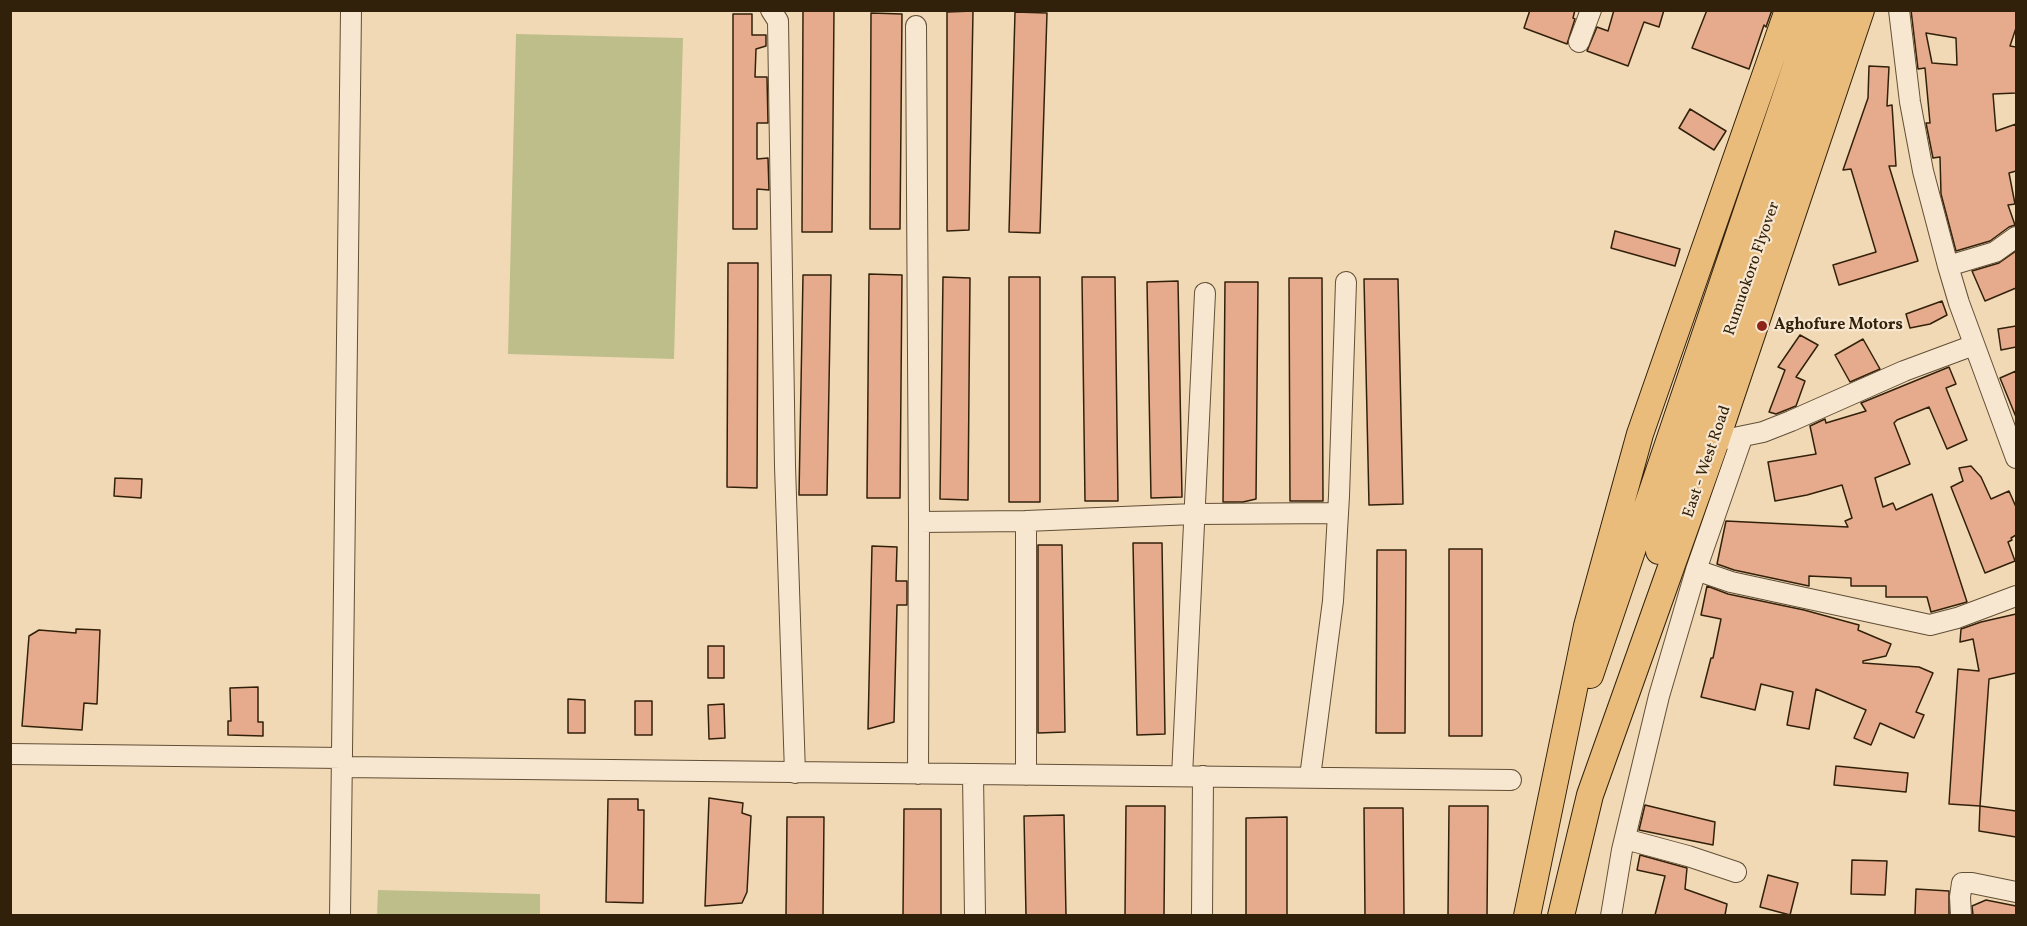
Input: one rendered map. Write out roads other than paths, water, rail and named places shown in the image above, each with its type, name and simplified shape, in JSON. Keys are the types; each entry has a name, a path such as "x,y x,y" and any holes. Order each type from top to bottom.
{"main road":[{"path":"1527,915 1587,626 1640,434 1788,10"},
{"name":"Rumuokoro Flyover","path":"1655,523 1815,10"},
{"name":"Rumuokoro Flyover","path":"1655,523 1840,10"},
{"name":"East - West Road","path":"1561,915 1590,795 1716,441 1861,10"},
{"path":"1556,778 1655,523"},
{"path":"1590,795 1655,523"}],"street":[{"path":"340,915 351,10"},
{"path":"771,10 778,21 785,454 795,773"},
{"path":"1579,42 1591,10"},
{"path":"1899,10 1910,102 1923,171 1948,266 1974,345 2016,458"},
{"path":"916,26 918,774"},
{"path":"1948,266 1995,252 2016,237"},
{"path":"1310,777 1333,601 1346,282"},
{"path":"1182,776 1205,293"},
{"path":"1716,441 1742,438 1791,422 1904,371 1974,345"},
{"path":"1611,915 1625,839 1659,696 1696,570 1742,438"},
{"path":"919,522 1026,521 1194,514 1338,513"},
{"path":"1026,521 1026,775"},
{"path":"1696,570 1731,582 1929,625 1957,618 2016,596"},
{"path":"10,754 795,773 1511,780"},
{"path":"973,775 975,915"},
{"path":"1202,915 1203,776"},
{"path":"1625,839 1736,872"},
{"path":"1961,915 1962,883 2016,892"}],"place":[{"name":"Aghofure Motors","path":"1762,326"}]}
